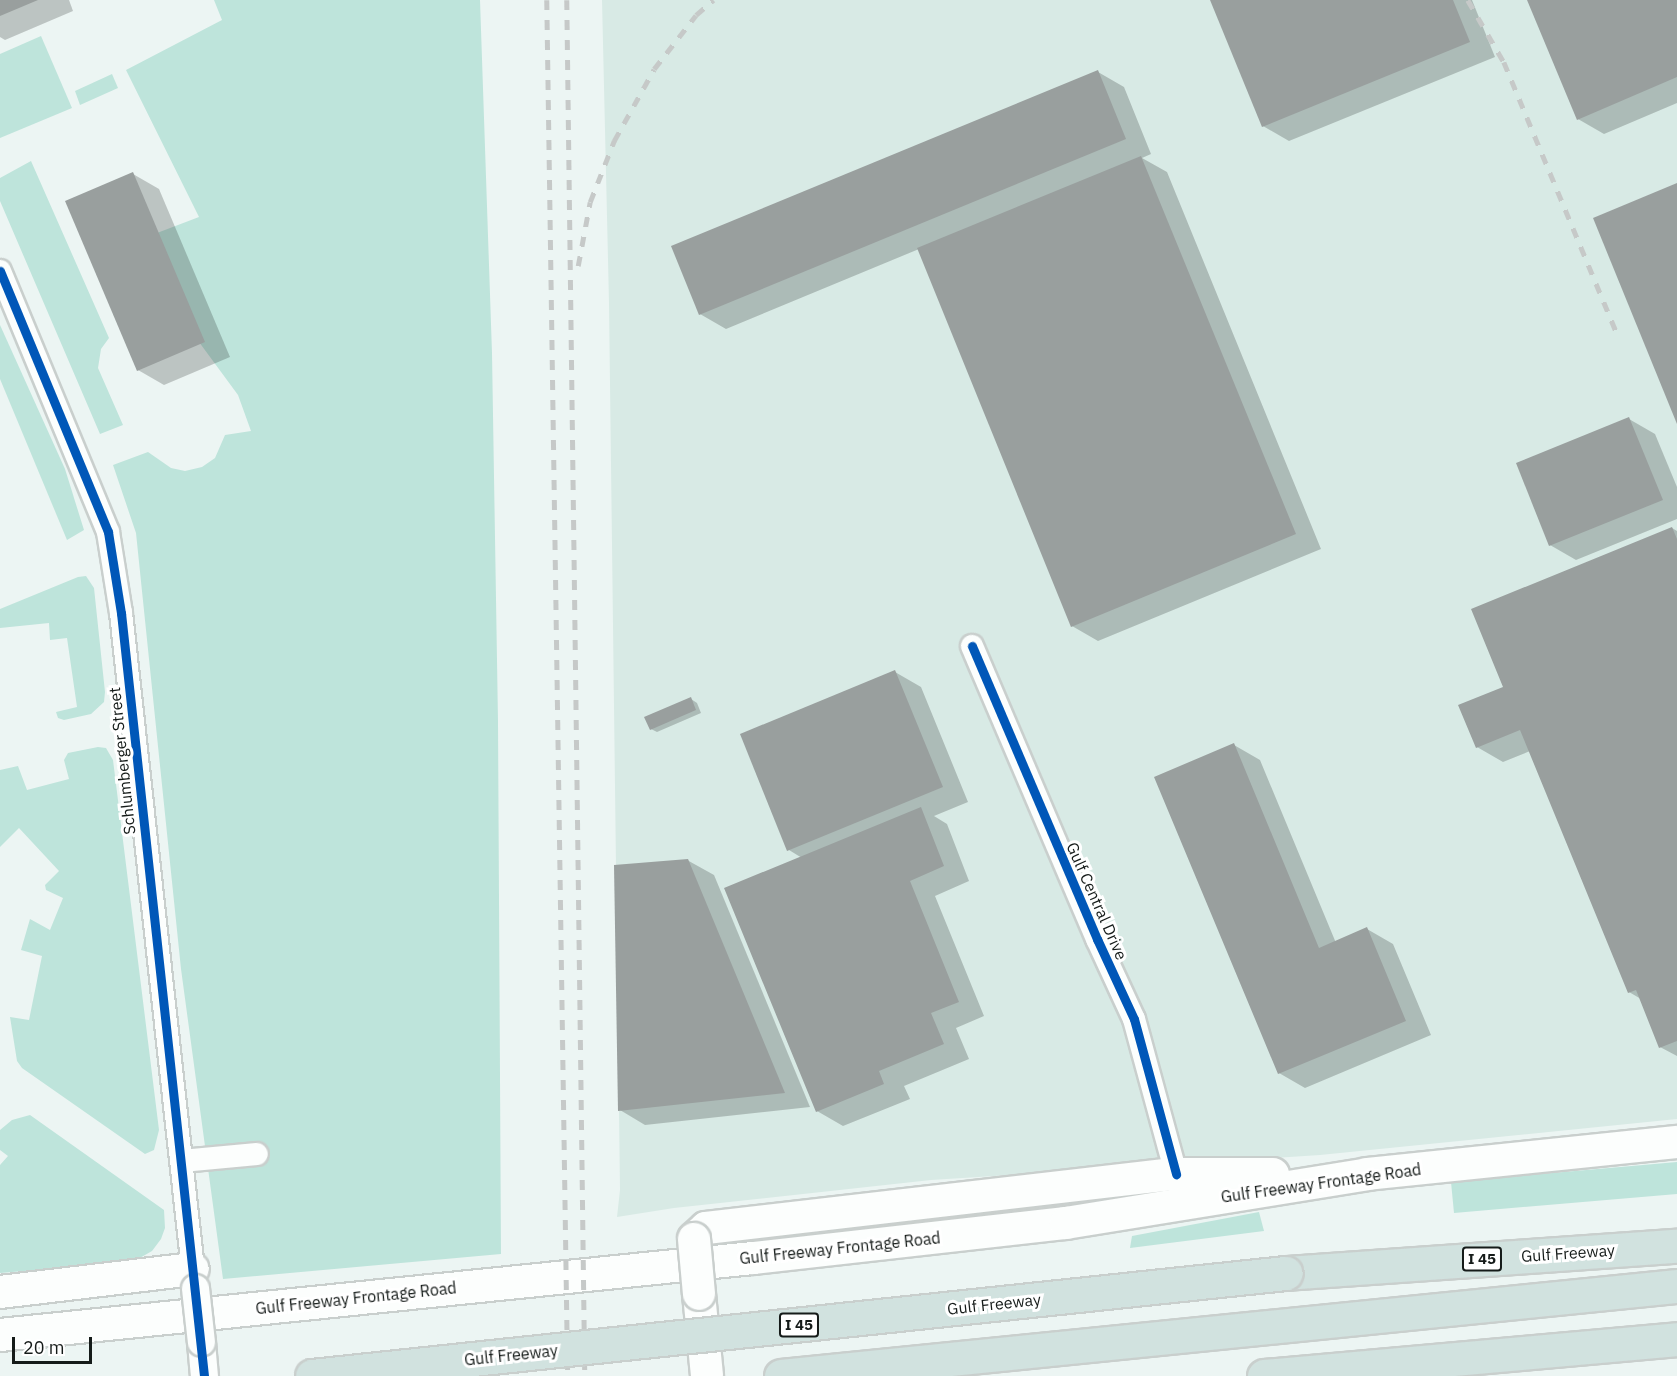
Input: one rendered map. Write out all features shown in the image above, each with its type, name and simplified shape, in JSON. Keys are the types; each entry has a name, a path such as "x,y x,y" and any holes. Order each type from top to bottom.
{"highway":[{"name":"Gulf Freeway","path":"312,1376 1286,1273 1677,1246"},
{"path":"781,1376 1677,1286"},
{"path":"1279,1375 1677,1340"}],"main road":[{"name":"Gulf Freeway Frontage Road","path":"0,1335 753,1258 1066,1223 1367,1174 1677,1142"},
{"path":"707,1376 694,1239 706,1228 1176,1174 1367,1174"},
{"path":"0,1292 194,1279"}],"street":[{"name":"Schlumberger Street","path":"0,271 108,532 121,613 194,1279"},
{"name":"Gulf Central Drive","path":"972,646 1097,939 1134,1019 1176,1174"},
{"path":"182,1161 257,1154"},
{"path":"194,1279 204,1376"}],"shaded area":[{"path":"602,0 1677,0 1677,1119 1320,1155 931,1180 674,1208 617,1217 620,1190 609,303"}],"green space":[{"path":"214,0 480,0 492,353 498,721 501,1254 223,1279 181,969 136,533 113,465 148,452 171,468 185,471 202,467 215,458 225,435 251,431 238,395 199,342 157,233 199,217 126,70 222,20"},
{"path":"41,36 72,108 0,138 0,54"},
{"path":"112,74 118,88 80,105 75,91"},
{"path":"31,161 109,338 101,349 98,368 123,425 100,434 0,201 0,178"},
{"path":"0,325 65,469 84,530 67,540 0,379"},
{"path":"86,576 94,588 105,692 104,702 91,714 64,720 58,718 56,712 77,707 67,638 50,640 49,623 0,628 0,609 78,577"},
{"path":"98,747 106,748 113,760 159,1130 154,1150 145,1154 22,1068 17,1061 10,1017 29,1020 42,956 21,950 30,919 50,930 63,898 46,890 45,885 59,871 19,828 0,847 0,770 18,766 27,790 69,779 64,760 68,753"},
{"path":"30,1115 164,1210 165,1228 161,1239 152,1251 138,1259 121,1263 0,1273 0,1165 8,1156 0,1150 0,1130 12,1120"},
{"path":"1677,1162 1677,1194 1454,1213 1451,1182"},
{"path":"1259,1212 1264,1231 1130,1248 1132,1236"}],"building":[{"path":"0,0 38,0 0,16"},
{"path":"1210,0 1453,0 1470,42 1262,127"},
{"path":"1527,0 1677,0 1677,77 1577,120"},
{"path":"1098,70 1126,139 699,315 671,246"},
{"path":"1141,156 1296,534 1071,627 917,248"},
{"path":"133,172 205,342 137,371 65,201"},
{"path":"1677,183 1677,424 1593,218"},
{"path":"1629,417 1663,500 1549,546 1516,463"},
{"path":"1672,527 1677,539 1677,1041 1659,1048 1636,990 1628,993 1520,730 1476,748 1458,705 1503,687 1471,609"},
{"path":"895,670 943,787 787,851 740,734"},
{"path":"691,697 696,710 650,730 644,717"},
{"path":"1234,743 1319,948 1367,927 1406,1021 1278,1074 1154,777"},
{"path":"921,807 944,866 910,881 959,1002 931,1013 944,1044 879,1071 884,1084 816,1112 724,888"},
{"path":"688,859 785,1093 618,1111 614,865"}],"railway":[{"path":"547,0 568,1376"},
{"path":"567,0 585,1376"},
{"path":"578,266 590,202 614,141 654,69 696,15 713,0"},
{"path":"1468,0 1504,62 1618,336"}],"cycle path":[{"path":"0,271 108,532 121,613 204,1376"},
{"path":"972,646 1097,939 1134,1019 1176,1174"}]}
